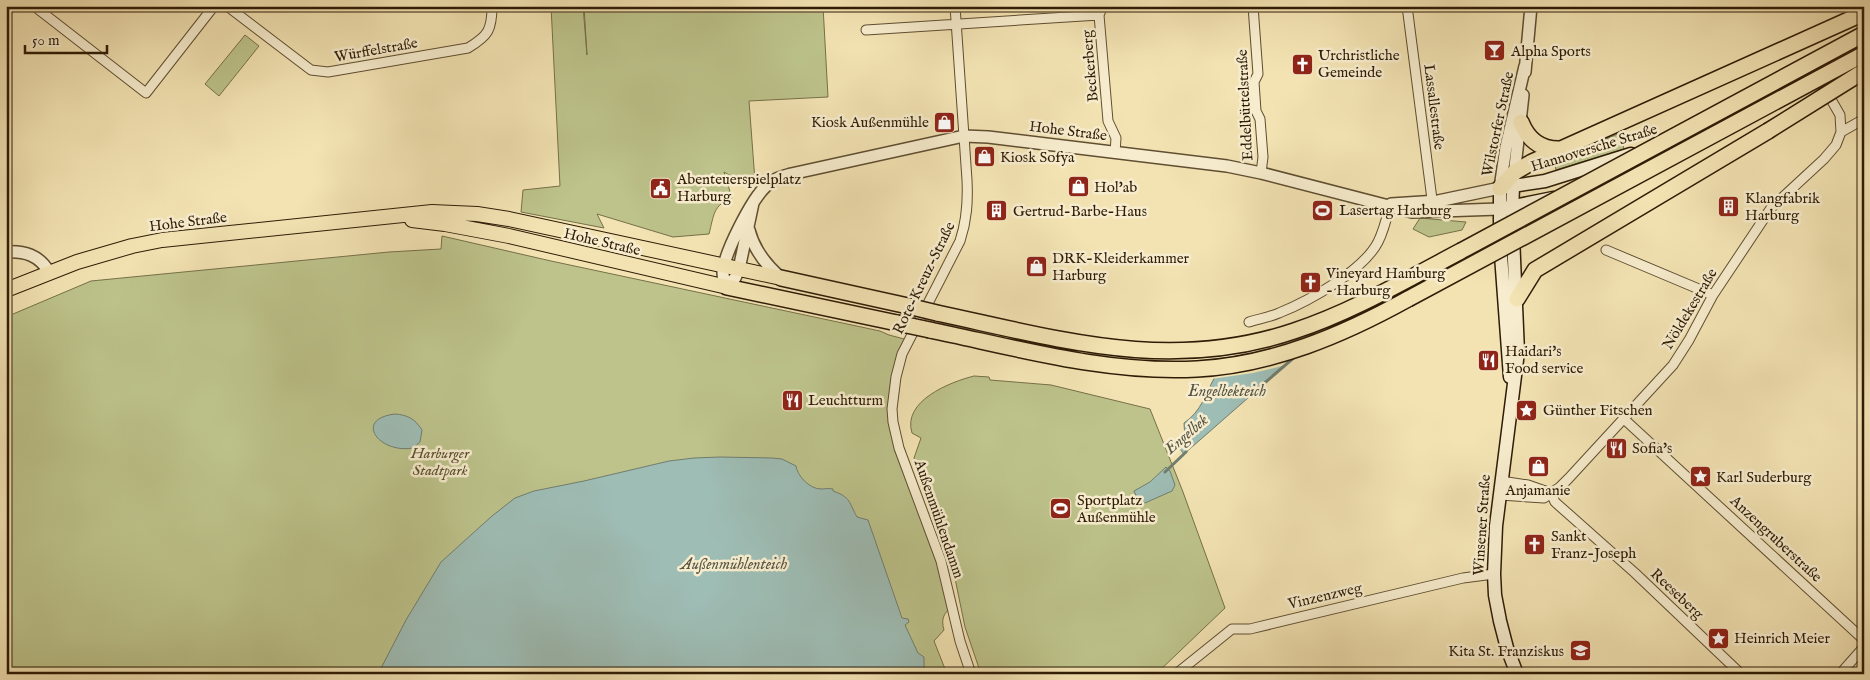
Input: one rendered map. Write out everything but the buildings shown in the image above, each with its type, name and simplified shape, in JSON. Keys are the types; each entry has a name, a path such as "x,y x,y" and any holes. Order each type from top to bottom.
{"highway":[{"path":"1509,182 1532,162 1864,14"},
{"path":"781,278 1069,342 1156,352 1188,351 1246,344 1293,332 1327,319 1371,298 1864,34"},
{"path":"727,287 1088,362 1156,369 1196,369 1254,361 1289,352 1336,335 1387,310 1864,54"},
{"path":"1517,299 1535,270 1864,71"},
{"path":"1521,122 1530,138 1542,147 1562,149"}],"main road":[{"path":"6,9 9,6"},
{"name":"Hannoversche Straße","path":"1814,70 1864,25"},
{"name":"Hannoversche Straße","path":"1506,208 1576,192 1613,179 1814,70 1864,39"},
{"name":"Hannoversche Straße","path":"1509,182 1546,181 1696,134"},
{"name":"Winsener Straße","path":"1509,182 1502,295 1508,350 1510,406"},
{"name":"Winsener Straße","path":"1506,208 1517,299 1518,352 1501,481 1494,574 1495,595 1500,621 1507,648 1517,674"},
{"name":"Hohe Straße","path":"6,290 49,272 132,246 162,240 381,219 432,212 477,214 509,218 781,278"},
{"name":"Hohe Straße","path":"381,219 445,224 509,236 727,287"}],"street":[{"path":"34,6 146,93 214,6"},
{"name":"Würffelstraße","path":"227,6 311,70 328,72 468,48 488,33 492,20 492,6"},
{"name":"Rote-Kreuz-Straße","path":"897,371 908,340 960,241 966,224 968,203 955,6"},
{"name":"Eddelbüttelstraße","path":"1253,6 1258,74 1254,82 1256,111 1260,119 1263,156 1261,173"},
{"name":"Lassallestraße","path":"1407,6 1433,206"},
{"name":"Wilstorfer Straße","path":"1509,182 1521,122 1532,6"},
{"path":"866,30 1101,11"},
{"name":"Beckerberg","path":"1101,11 1108,121 1116,138 1115,153"},
{"name":"Wilstorfer Straße","path":"1509,182 1506,147 1525,66"},
{"path":"1814,70 1840,116 1841,132 1864,120"},
{"name":"Nöldekestraße","path":"1500,495 1544,498 1569,478 1672,365 1689,340 1713,295 1771,208 1824,160 1836,145 1841,132"},
{"name":"Hohe Straße","path":"727,287 723,276 724,266 742,220 752,203 767,185 781,177 964,136 988,137 1227,166 1390,204 1506,208"},
{"name":"Hohe Straße","path":"1433,206 1509,182"},
{"path":"727,287 740,269 752,203"},
{"path":"1249,322 1279,313 1311,298 1358,266 1379,241 1390,204"},
{"path":"748,226 752,240 760,255 781,278"},
{"path":"1606,250 1713,295"},
{"path":"6,252 19,251 33,256 43,263 49,272"},
{"name":"Außenmühlendamm","path":"897,371 892,409 896,433 904,461 942,561 960,640 971,674"},
{"name":"Anzengruberstraße","path":"1624,418 1864,640"},
{"path":"1501,481 1528,485 1551,493"},
{"name":"Reeseberg","path":"1551,493 1555,502 1635,573 1742,674"},
{"name":"Vinzenzweg","path":"1176,674 1232,629 1250,629 1464,578 1494,574"},
{"path":"1840,674 1864,646"}],"green space":[{"path":"551,6 583,6 587,55 584,6 823,6 828,97 749,101 755,181 745,184 724,172 732,198 718,207 713,216 709,234 673,237 597,214 604,228 521,212 523,190 560,186"},
{"path":"245,35 259,46 219,96 205,84"},
{"path":"1620,133 1624,149 1556,170 1554,161"},
{"path":"1420,218 1466,222 1462,230 1429,237 1413,229"},
{"name":"Harburger Stadtpark","path":"442,236 880,331 908,340 896,377 896,437 952,607 943,617 944,630 934,641 947,674 6,674 6,317 91,281 389,252 441,249"},
{"name":"Sportplatz Außenmühle","path":"974,376 989,377 990,380 1051,385 1150,409 1183,492 1225,608 1156,674 981,674 965,627 951,559 914,458 921,438 912,433 911,422 914,411 930,395 941,388"}],"water":[{"name":"Engelbekteich","path":"1289,362 1184,454 1180,449 1185,440 1184,423 1199,408 1216,375"},
{"path":"395,414 411,418 422,430 420,442 413,448 390,446 381,441 376,435 373,429 375,422 382,417"},
{"name":"Außenmühlenteich","path":"720,457 782,459 796,466 801,477 812,487 833,489 833,491 849,501 857,517 868,520 902,618 908,619 909,622 905,625 918,653 924,657 924,670 928,669 929,674 378,674 406,620 441,562 515,498 534,491 669,461"},
{"path":"1166,467 1170,471 1175,485 1172,491 1145,503 1139,502 1134,491 1150,482"}],"pier":[{"path":"1289,359 1292,362 1282,366 1253,373 1211,379 1214,374"}],"waterway":[{"name":"Engelbek","path":"1260,387 1297,355"},
{"name":"Engelbek","path":"1165,472 1186,452"}],"place":[{"name":"Alpha Sports","path":"1495,51"},
{"name":"Urchristliche Gemeinde","path":"1302,64"},
{"name":"Kiosk Außenmühle","path":"945,122"},
{"name":"Kiosk Sofya","path":"984,157"},
{"name":"Hol'ab","path":"1078,187"},
{"name":"Abenteuerspielplatz Harburg","path":"661,188"},
{"name":"Klangfabrik Harburg","path":"1729,207"},
{"name":"Lasertag Harburg","path":"1323,210"},
{"name":"Gertrud-Barbe-Haus","path":"997,211"},
{"name":"DRK-Kleiderkammer Harburg","path":"1036,267"},
{"name":"Vineyard Hamburg - Harburg","path":"1310,282"},
{"name":"Haidari's Food service","path":"1489,360"},
{"name":"Leuchtturm","path":"792,400"},
{"name":"Günther Fitschen","path":"1527,410"},
{"name":"Sofia's","path":"1616,448"},
{"name":"Anjamanie","path":"1538,467"},
{"name":"Karl Suderburg","path":"1700,477"},
{"name":"Sportplatz Außenmühle","path":"1061,509"},
{"name":"Sankt Franz-Joseph","path":"1535,545"},
{"name":"Heinrich Meier","path":"1718,638"},
{"name":"Kita St. Franziskus","path":"1580,651"}]}
